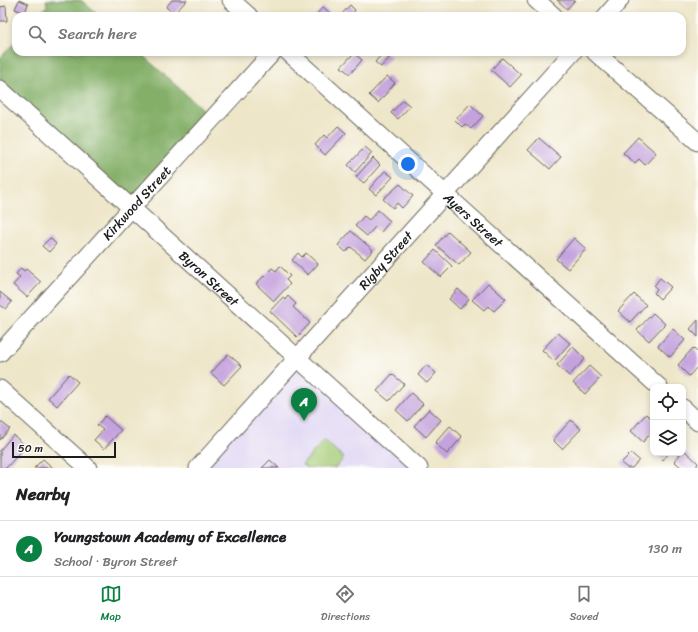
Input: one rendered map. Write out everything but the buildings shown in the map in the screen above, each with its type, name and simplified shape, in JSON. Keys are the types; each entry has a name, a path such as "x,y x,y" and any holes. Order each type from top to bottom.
{"street":[{"path":"231,0 244,12"},
{"path":"536,0 550,12"},
{"path":"610,12 620,0"},
{"name":"Kirkwood Street","path":"0,353 269,56"},
{"name":"Ayers Street","path":"292,56 656,384"},
{"name":"Rigby Street","path":"198,468 569,56"},
{"path":"600,56 698,142"},
{"name":"Byron Street","path":"0,89 419,468"},
{"path":"0,389 88,468"},
{"path":"686,411 698,422"}],"shaded area":[{"path":"298,358 419,468 198,468"}],"green space":[{"path":"46,0 81,0 94,12 42,12 47,6"},
{"path":"12,45 12,56 143,56 212,118 131,208 0,89 0,58"},
{"path":"324,440 344,458 335,468 306,468 302,465"}],"place":[{"name":"Youngstown Academy of Excellence","path":"304,421"}]}
